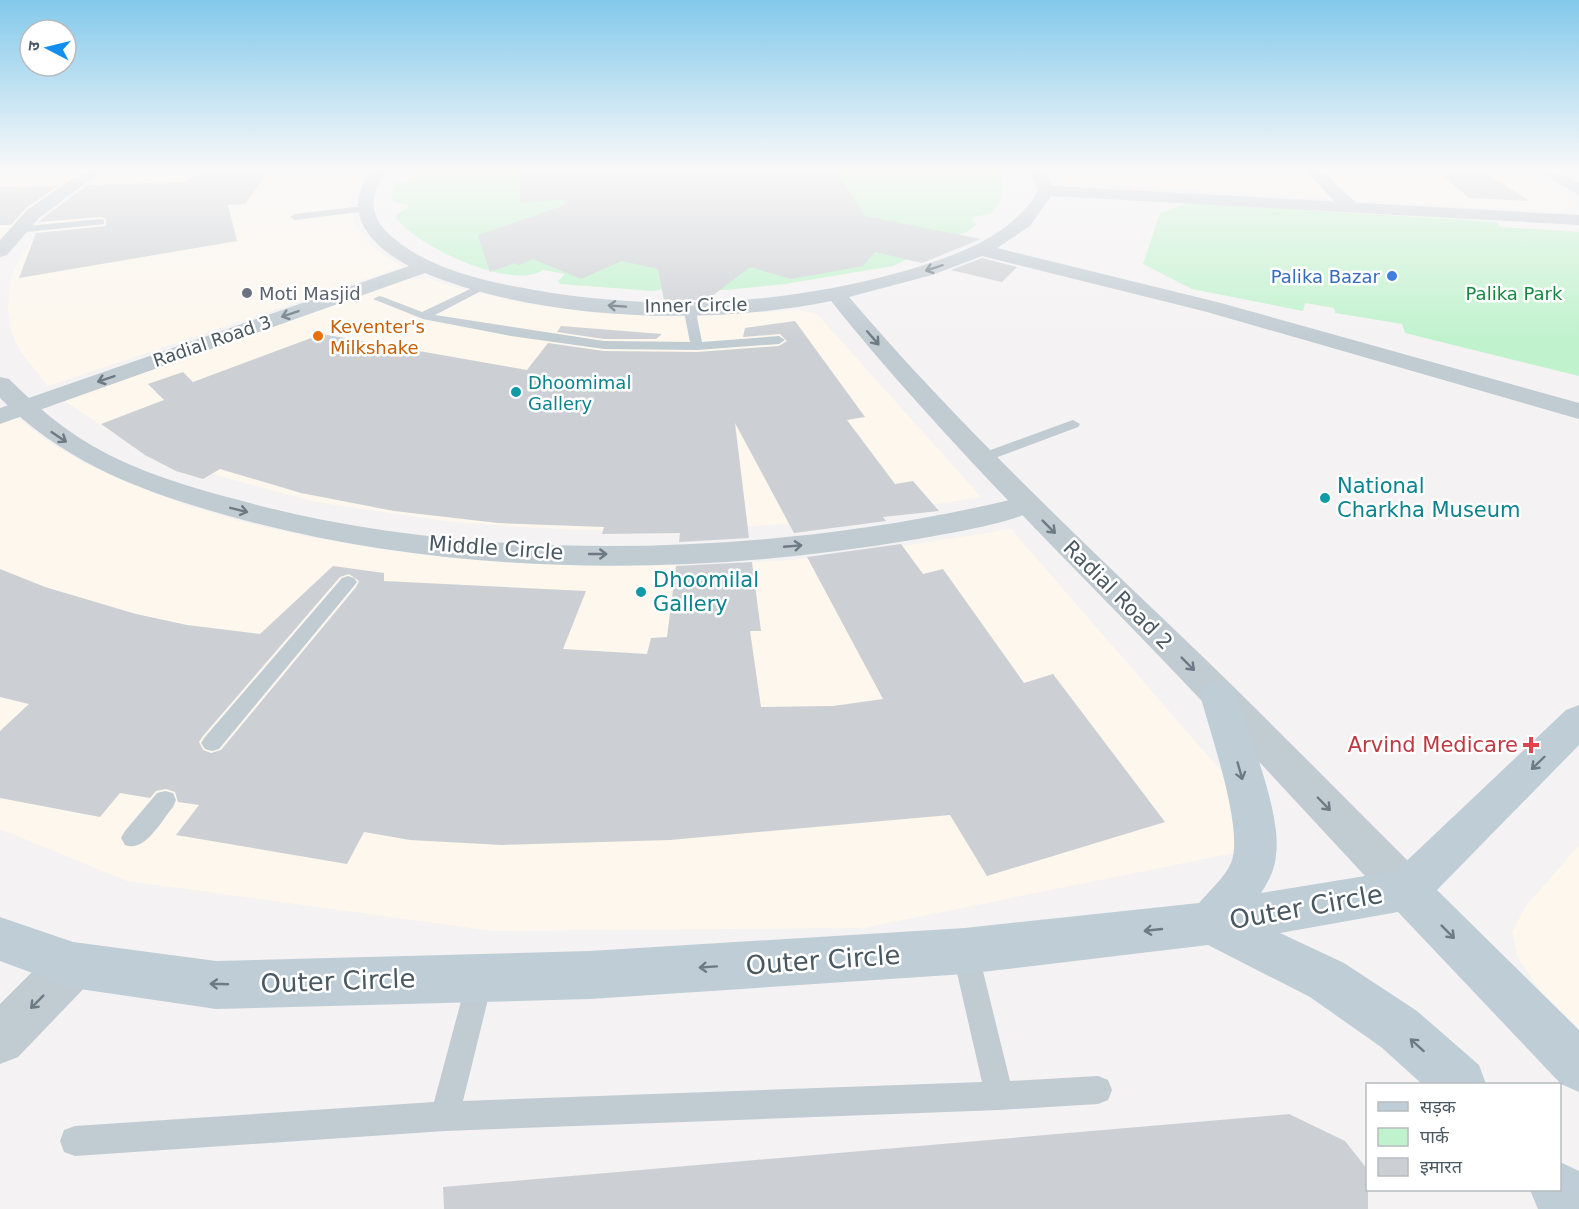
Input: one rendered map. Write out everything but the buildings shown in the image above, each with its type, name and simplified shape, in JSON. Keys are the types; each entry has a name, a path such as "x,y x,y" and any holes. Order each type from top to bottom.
{"main road":[{"path":"1218,694 1245,787 1256,838 1252,867 1211,923 1328,980 1399,1029 1459,1083"},
{"name":"Outer Circle","path":"0,939 73,965 216,985 590,975 965,951 1211,923 1407,890 1579,720"},
{"path":"1407,890 1579,1066"},
{"path":"1558,1191 1575,1209"}],"street":[{"name":"Inner Circle","path":"372,226 384,242 424,267 483,286 565,301 625,306 688,307 790,301 836,294 894,281 980,250 1018,226"},
{"path":"1,248 20,227"},
{"path":"980,250 1214,307 1579,411"},
{"name":"Radial Road 3","path":"12,412 424,267"},
{"name":"Radial Road 2","path":"836,294 1026,505 1218,694 1407,890"},
{"name":"Middle Circle","path":"0,384 12,412 39,423 97,459 185,494 275,519 331,530 454,547 588,554 727,551 795,546 938,527 986,517 1026,505"},
{"path":"0,1039 73,965"}],"lane":[{"path":"20,227 27,226"},
{"path":"423,316 483,286"},
{"path":"379,299 423,316 511,332 604,345 697,346 779,340"},
{"path":"688,307 697,346"},
{"path":"982,458 1073,424"},
{"path":"212,743 348,582"},
{"path":"133,837 165,800"},
{"path":"965,951 999,1096"},
{"path":"445,1116 480,977"},
{"path":"75,1141 445,1116 999,1096 1098,1090"}],"shaded area":[{"path":"0,226 18,226 0,241"},
{"path":"43,226 356,226 373,247 402,267 48,386 20,351 11,331 8,310 9,291 13,272 22,254"},
{"path":"404,279 430,279 522,303 599,313 683,316 801,310 818,315 981,497 836,520 682,531 574,530 452,522 315,502 201,471 154,453 114,434 63,400"},
{"path":"17,417 46,440 83,462 128,483 180,503 239,521 305,536 377,549 455,558 536,564 706,565 790,560 872,551 1011,529 1235,787 1234,853 863,928 493,931 127,881 0,829 0,423"},
{"path":"1579,845 1579,1029 1540,990 1518,958 1512,932 1526,906"}],"green space":[{"path":"404,226 974,226 893,266 785,284 726,290 663,289 653,291 560,284 558,281 565,274 543,270 528,275 510,275 488,270 444,253"},
{"name":"Palika Park","path":"1156,226 1500,226 1579,232 1579,376 1405,333 1402,324 1335,313 1334,308 1305,303 1303,311 1192,289 1143,264"}],"place":[{"name":"Palika Bazar","path":"1392,276"},
{"name":"Moti Masjid","path":"247,293"},
{"name":"Keventer's Milkshake","path":"318,336"},
{"name":"Dhoomimal Gallery","path":"516,392"},
{"name":"National Charkha Museum","path":"1325,498"},
{"name":"Dhoomilal Gallery","path":"641,592"},
{"name":"Arvind Medicare","path":"1531,745"}]}
